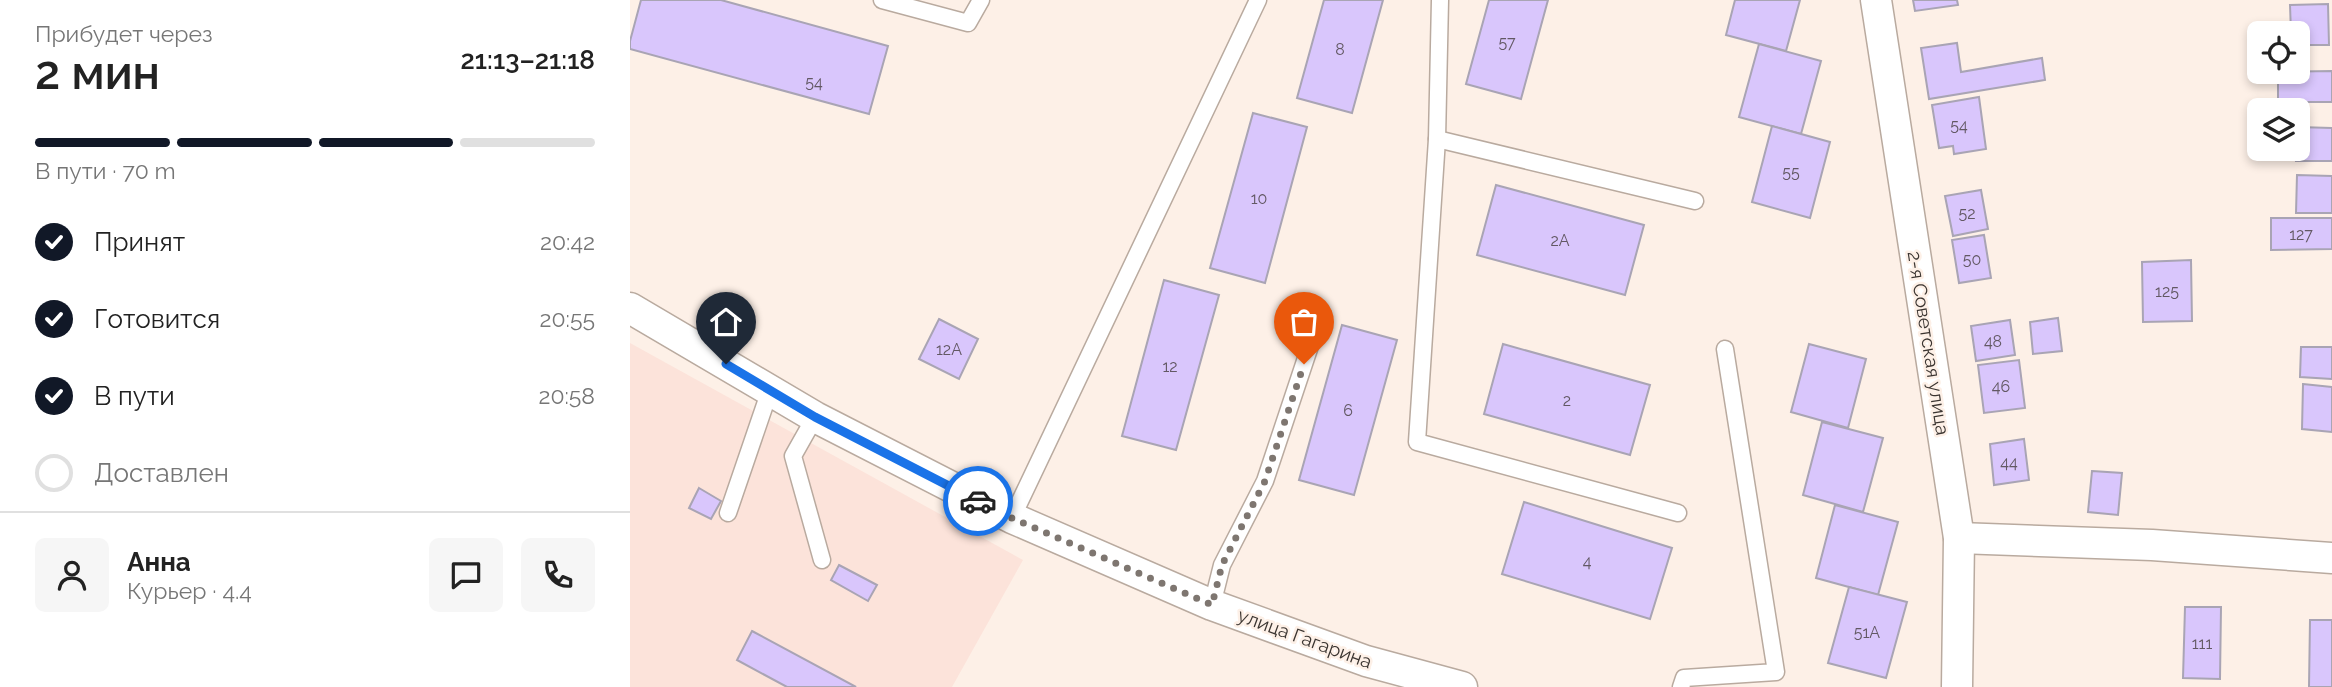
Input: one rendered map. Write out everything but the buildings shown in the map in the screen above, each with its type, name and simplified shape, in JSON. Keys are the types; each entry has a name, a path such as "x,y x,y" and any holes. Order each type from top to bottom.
{"street":[{"name":"2-я Советская улица","path":"1876,0 1959,538 1957,687"},
{"name":"улица Гагарина","path":"632,315 815,417 1012,518 1212,605 1366,660 1462,687"},
{"path":"1959,538 2152,545 2332,558"}],"lane":[{"path":"882,0 968,23 981,0"},
{"path":"1012,518 1258,0"},
{"path":"1440,0 1437,139 1417,442 1678,513"},
{"path":"1437,139 1695,201"},
{"path":"1212,605 1222,565 1265,481 1312,340"},
{"path":"1681,687 1684,678 1776,672 1724,349"},
{"path":"728,513 770,390"},
{"path":"815,417 793,456 822,560"}],"shaded area":[{"path":"630,343 1023,560 952,687 630,687"}],"way so far":[{"path":"978,501 1212,605 1222,565 1265,481 1304,364"}],"route":[{"path":"726,364 815,417 978,501"}]}
